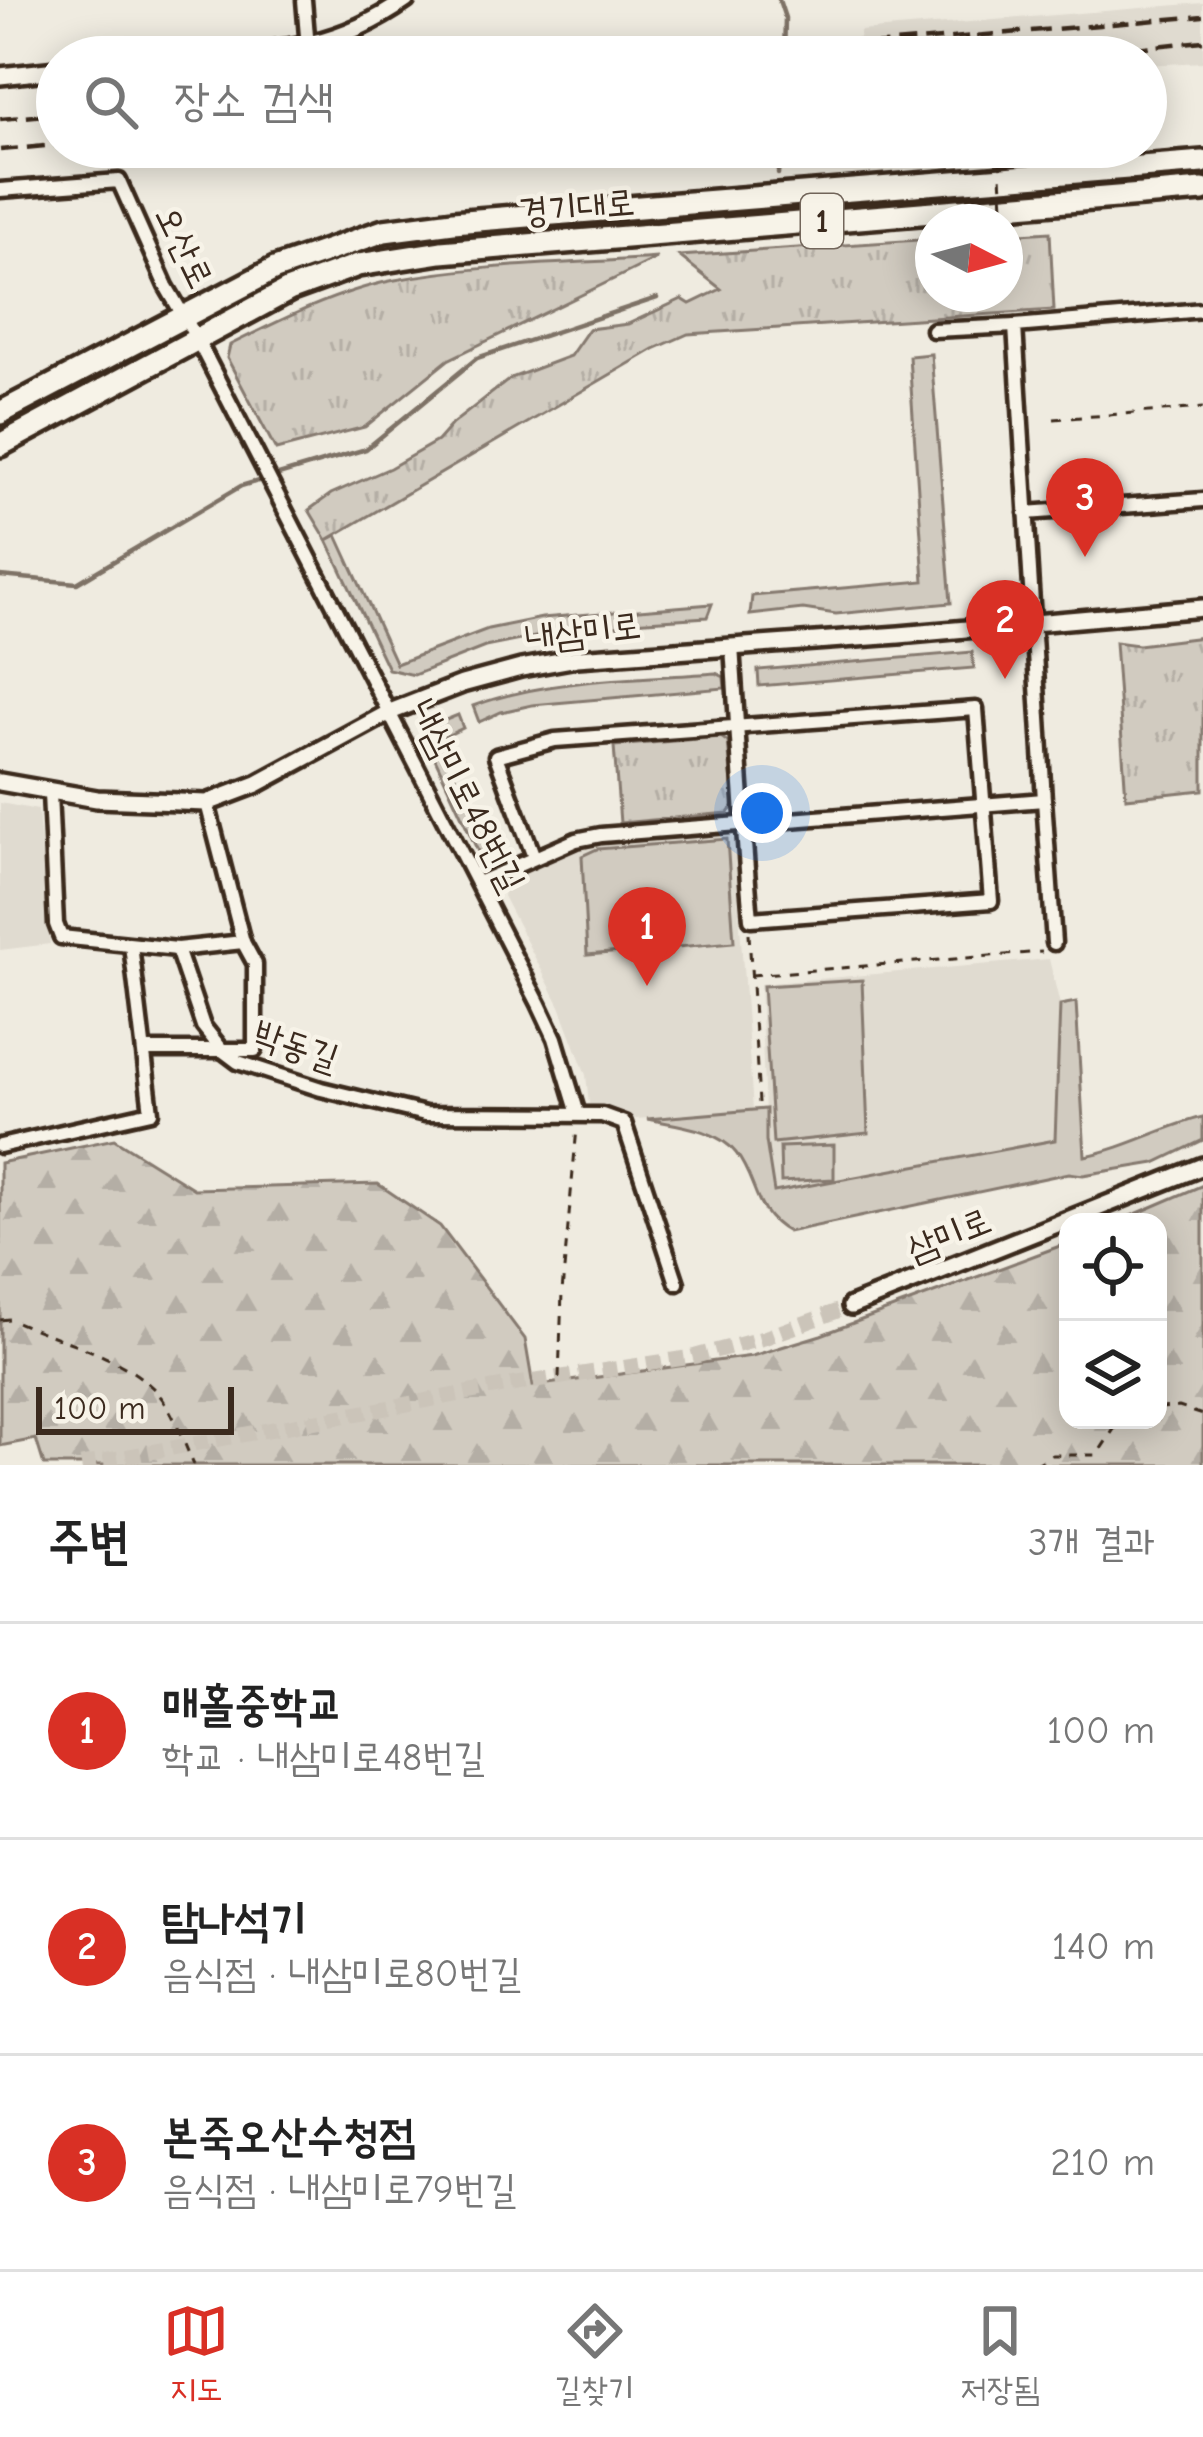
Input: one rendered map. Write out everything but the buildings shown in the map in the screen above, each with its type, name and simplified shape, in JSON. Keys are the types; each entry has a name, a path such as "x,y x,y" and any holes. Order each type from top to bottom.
{"main road":[{"name":"경기대로","path":"1167,166 1203,163"},
{"name":"경기대로","path":"0,413 275,269 385,231 453,221 1138,168"},
{"name":"경기대로","path":"0,445 290,290 358,265 441,251 1203,190"}],"street":[{"path":"304,0 307,36"},
{"path":"346,36 406,0"},
{"path":"0,76 36,72"},
{"name":"오산로","path":"0,190 119,181 184,317"},
{"path":"933,330 1203,310"},
{"name":"내삼미로48번길","path":"184,317 478,883 555,1039 578,1114"},
{"path":"1015,326 1054,943"},
{"path":"1027,513 1203,500"},
{"name":"내삼미로","path":"0,782 50,793 207,803 257,784 390,712 462,684 521,668 577,658 1203,608"},
{"path":"534,857 496,756 555,740 737,727 976,709 991,901 751,919 742,822 737,727 732,646"},
{"path":"50,793 56,924 61,937 177,949 243,942"},
{"path":"478,883 576,839 601,835 1044,800"},
{"path":"144,1050 255,1050 255,964 243,942 207,803"},
{"path":"0,1146 151,1112 131,945"},
{"name":"박동길","path":"177,949 202,1026 238,1062 398,1109 479,1116 578,1114"},
{"path":"578,1114 602,1115 624,1123 677,1283"},
{"name":"삼미로","path":"851,1306 1203,1166"}],"path":[{"path":"1001,168 1003,204"},
{"path":"1054,419 1203,408"},
{"path":"749,933 758,1103"},
{"path":"751,975 1042,952"},
{"path":"559,1378 578,1114"},
{"path":"0,1320 10,1319 72,1343 146,1384 162,1398 194,1465"},
{"path":"1167,1408 1203,1415"},
{"path":"1035,1465 1052,1455 1097,1455 1114,1429"}],"shaded area":[{"path":"1203,3 1203,62 1167,64 1167,36 859,36 860,31"},
{"path":"0,803 38,810 50,944 0,950"},
{"path":"729,834 734,839 753,1110 636,1119 589,1104 586,1075 560,1006 503,896 507,881 598,844"},
{"path":"1049,959 1060,1005 1056,1140 774,1192 766,1141 760,984"}],"green space":[{"path":"1050,232 1054,310 688,334 654,349 327,540 309,510 331,494 437,441 511,378 570,356 589,329 628,324 682,299 690,304 721,289 679,256 915,240 915,312 1023,312 1023,234"},
{"path":"657,258 448,360 365,427 276,450 227,358 230,345 311,307 395,280 526,265"},
{"path":"931,354 951,603 836,614 803,609 750,615 752,596 924,581 909,356"},
{"path":"337,535 396,664 488,629 542,618 712,604 707,617 631,622 597,631 535,637 485,647 414,675 388,669 327,540"},
{"path":"1203,637 1203,790 1126,798 1115,642 1138,645"},
{"path":"972,652 974,668 759,686 758,670"},
{"path":"716,673 724,677 725,688 532,705 479,722 473,706 562,685"},
{"path":"458,715 463,728 438,740 496,862 491,864 482,860 426,739 431,726"},
{"path":"721,737 728,742 734,805 728,813 620,823 614,746"},
{"path":"727,839 734,942 587,955 582,856 597,849"},
{"path":"862,980 868,1133 773,1143 763,986"},
{"path":"1076,1002 1085,1156 1203,1117 1203,1140 1155,1163 1083,1175 1069,1173 788,1232 768,1215 728,1145 695,1129 647,1119 766,1109 774,1192 1055,1140 1060,1005"},
{"path":"114,1139 194,1189 378,1184 440,1226 525,1339 533,1386 752,1356 1059,1246 1059,1429 1167,1429 1167,1213 1138,1213 1203,1185 1203,1465 44,1465 36,1439 0,1446 0,1163"},
{"path":"834,1145 834,1179 781,1182 780,1147"}],"waterway":[{"path":"779,0 785,36"},
{"path":"778,168 778,174"},
{"path":"0,576 77,583 241,486 366,449 477,358 657,298"}],"tunnel":[{"path":"81,1465 504,1386 692,1357 764,1338 851,1306"}],"railway":[{"path":"975,36 1203,16"},
{"path":"1167,45 1203,41"},
{"path":"0,119 36,116"},
{"path":"0,150 36,147"}],"place":[{"name":"본죽오산수청점","path":"1085,557"},
{"name":"탐나석기","path":"1005,679"},
{"name":"매홀중학교","path":"647,986"}]}
